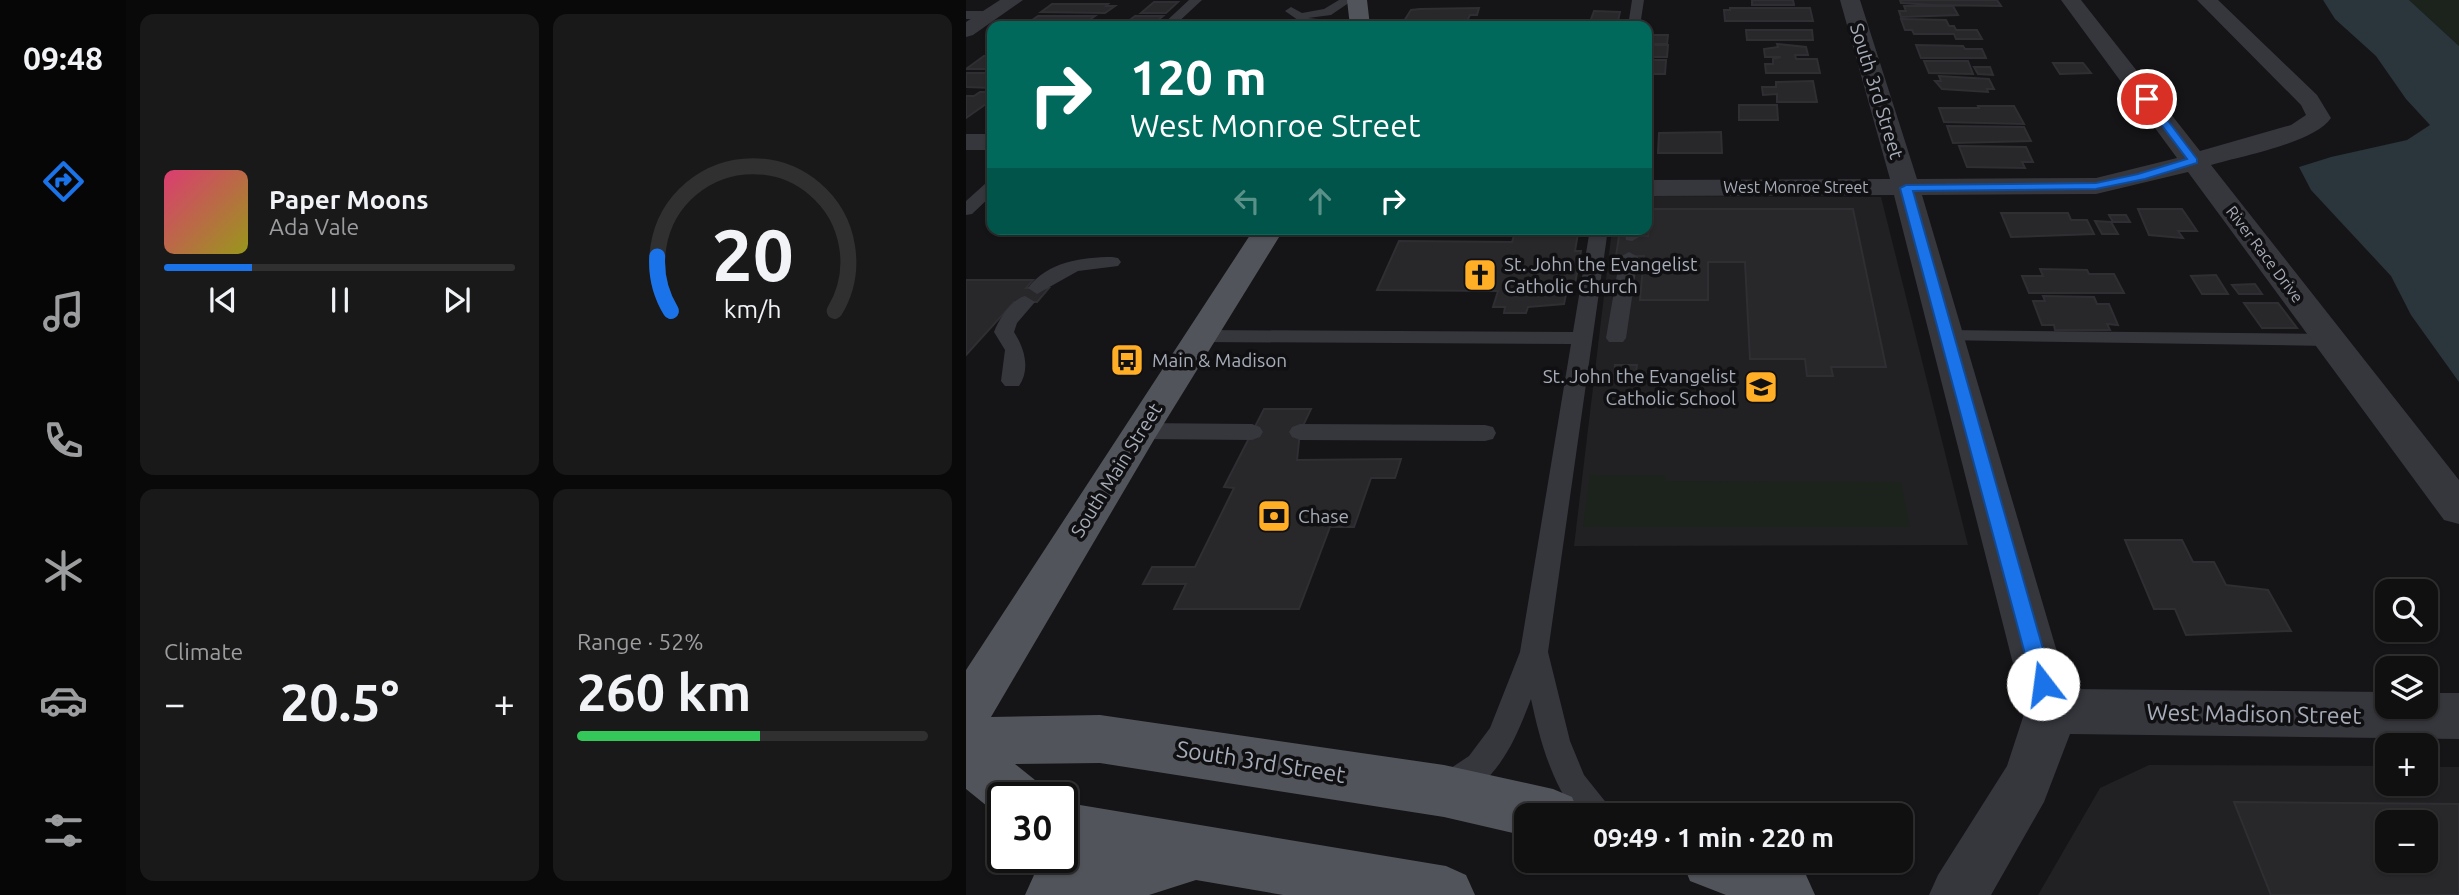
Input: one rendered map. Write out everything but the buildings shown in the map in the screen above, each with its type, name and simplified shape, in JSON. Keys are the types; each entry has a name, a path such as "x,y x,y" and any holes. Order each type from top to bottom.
{"main road":[{"path":"1357,0 1359,21"},
{"name":"South Main Street","path":"966,713 1140,431 1265,235"},
{"name":"South 3rd Street","path":"966,741 1100,739 1444,790 1514,807"},
{"path":"966,756 997,782"},
{"path":"1078,832 1418,893"},
{"path":"1054,895 1199,853"},
{"path":"1742,873 1768,883 1786,895"}],"street":[{"path":"966,31 1013,0"},
{"name":"South 3rd Street","path":"1850,0 1906,188 2050,711 2045,742 2030,778 1958,895"},
{"name":"River Race Drive","path":"2071,0 2459,509"},
{"name":"West Monroe Street","path":"1652,188 2096,186 2141,177 2300,131 2319,118 2318,111 2309,100 2207,0"},
{"path":"966,142 987,142"},
{"name":"West Madison Street","path":"2050,711 2459,716"}],"lane":[{"path":"1173,21 1196,0"},
{"path":"1305,21 1291,11 1317,14 1346,0"},
{"path":"1635,21 1638,0"},
{"path":"966,15 990,15"},
{"path":"966,210 987,191"},
{"path":"1444,790 1480,766 1502,736 1534,652 1598,235"},
{"path":"1616,338 1629,257"},
{"path":"1012,381 1015,350 1004,332 1008,322 1042,282 1074,266 1112,262"},
{"path":"1201,335 1582,338"},
{"path":"1946,336 2330,340"},
{"path":"1140,431 1252,432"},
{"path":"1300,432 1485,433"},
{"path":"1534,652 1555,741 1573,785 1587,803"}],"shaded area":[{"path":"2323,0 2409,0 2459,46 2459,382 2411,315 2391,276 2311,190 2299,167 2407,140 2430,125 2406,99 2376,56 2335,19"},
{"path":"2409,0 2459,0 2459,46"},
{"name":"St. John the Evangelist Catholic School","path":"1652,196 1881,197 1968,545 1574,546 1611,235 1652,235"},
{"path":"1590,475 1666,475 1666,481 1901,482 1910,527 1583,527"},
{"path":"2149,765 2375,766 2375,796 2438,796 2438,767 2459,767 2459,895 2038,895 2100,788"}],"place":[{"name":"St. John the Evangelist Catholic Church","path":"1480,275"},
{"name":"Main & Madison","path":"1127,360"},
{"name":"St. John the Evangelist Catholic School","path":"1761,387"},
{"name":"Chase","path":"1274,516"}],"route":[{"path":"2043,684 1906,188 2096,186 2141,177 2193,161 2147,99"}]}
